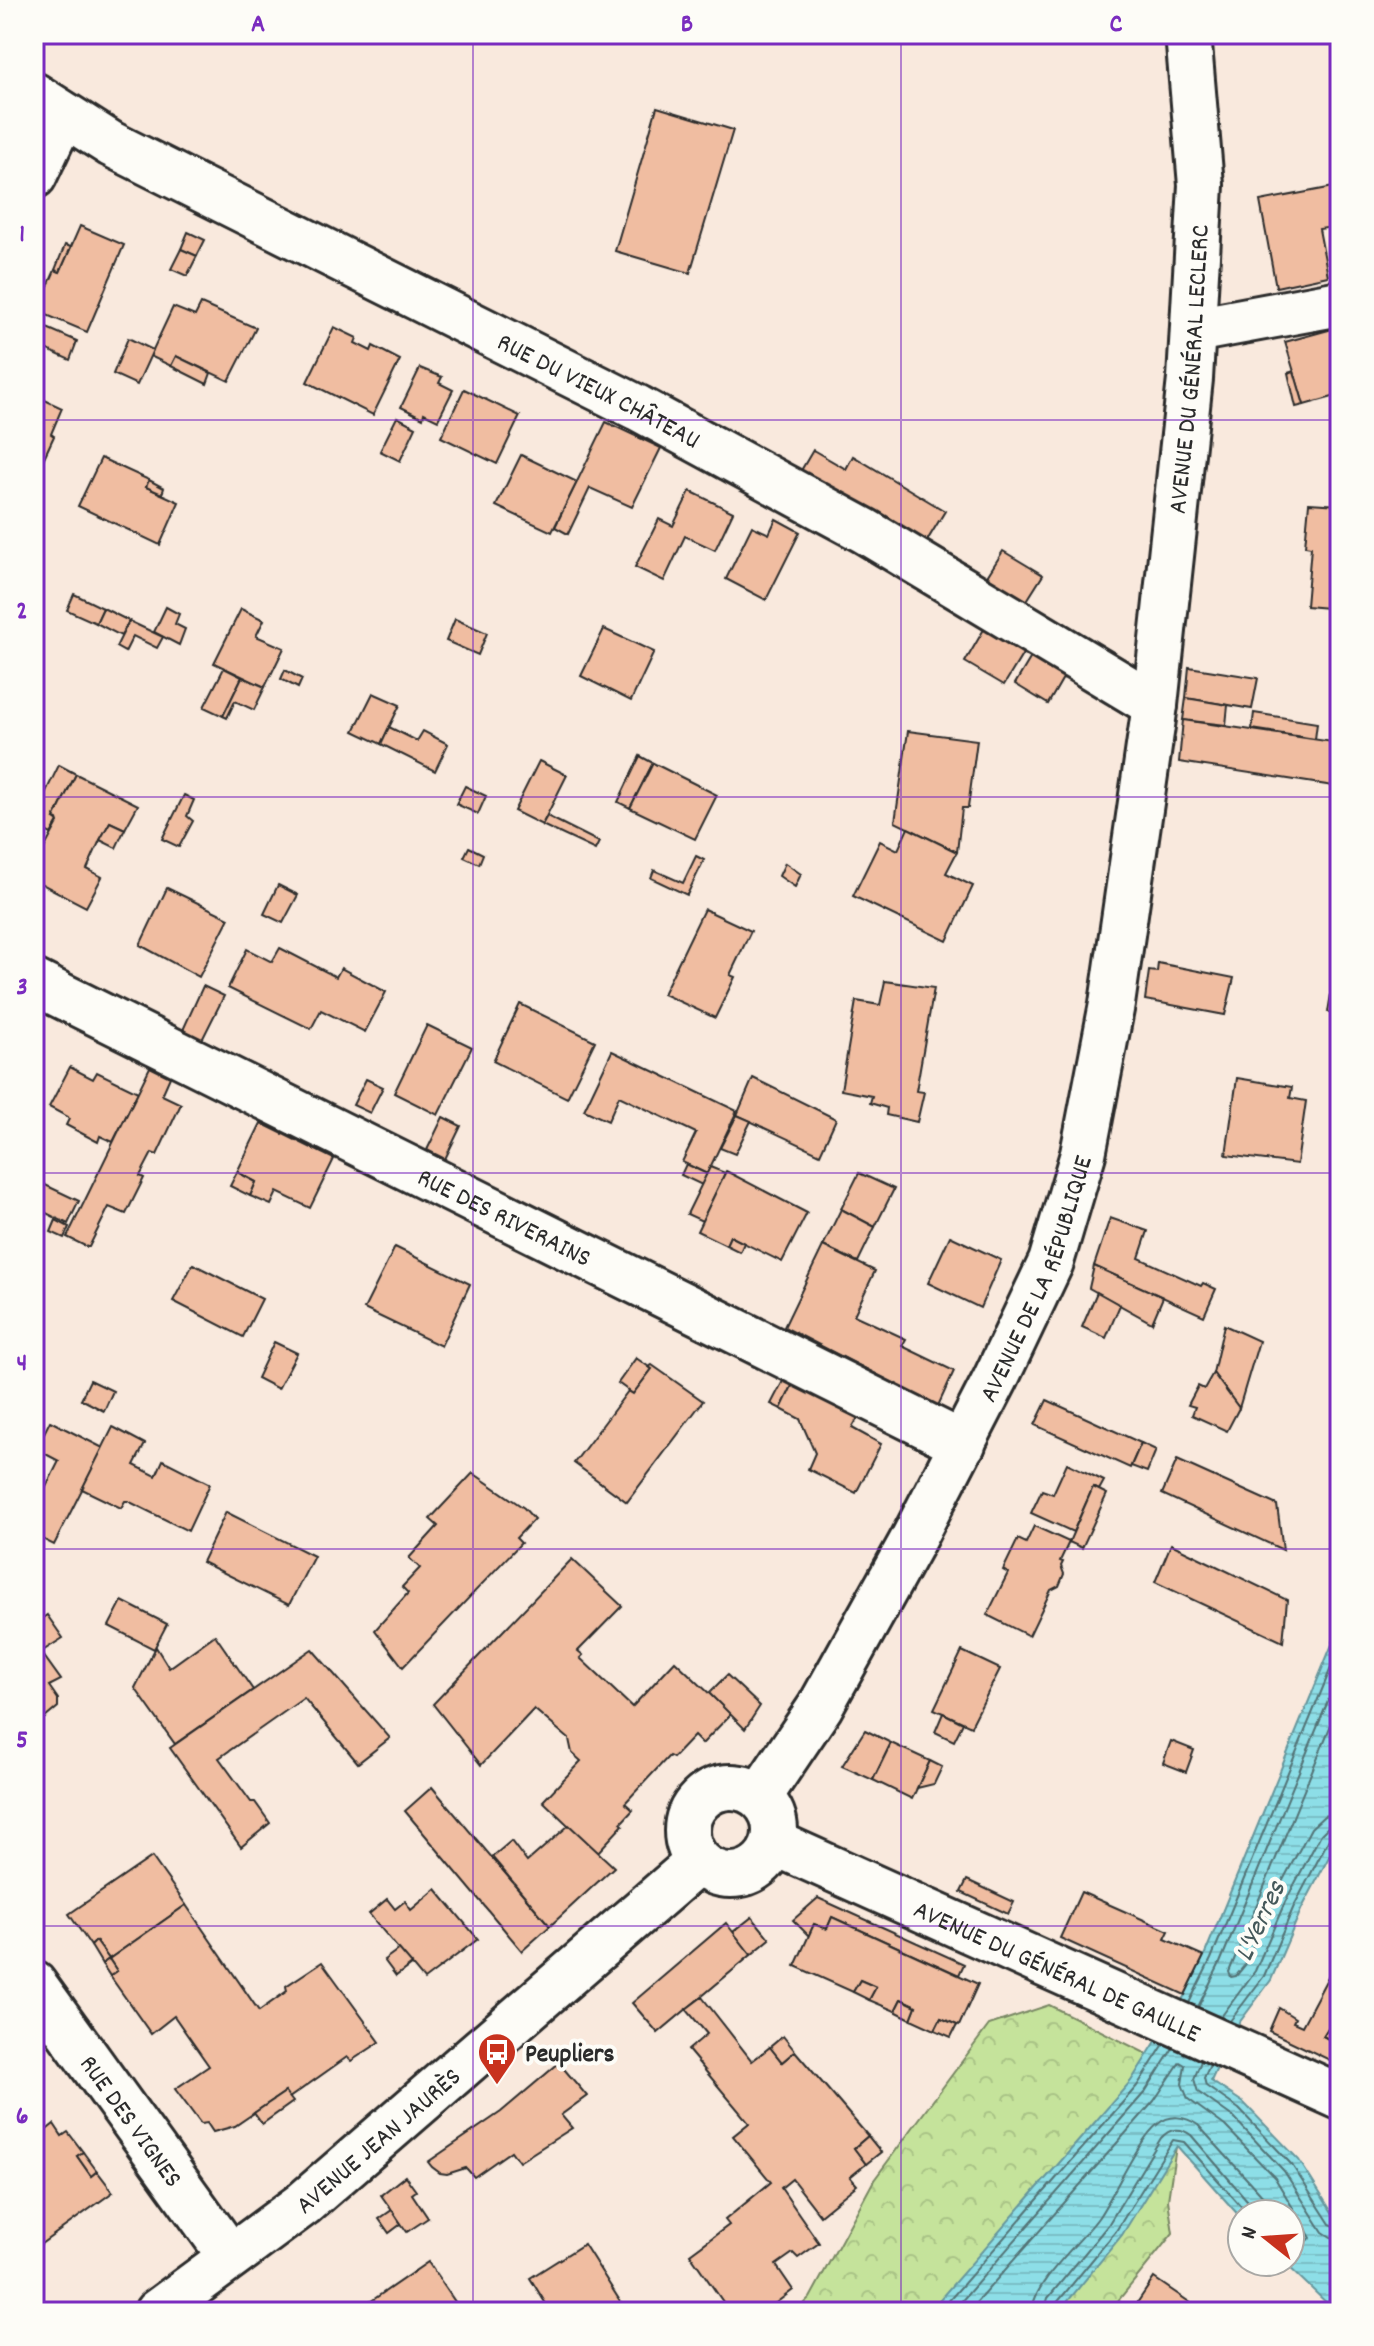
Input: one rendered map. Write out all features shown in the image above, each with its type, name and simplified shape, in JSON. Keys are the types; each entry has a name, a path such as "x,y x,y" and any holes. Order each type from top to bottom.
{"street":[{"name":"AVENUE DU GÉNÉRAL LECLERC","path":"1155,705 1194,330 1201,185 1188,34"},
{"path":"34,176 48,105"},
{"name":"RUE DU VIEUX CHÂTEAU","path":"48,105 111,144 638,408 865,531 1155,705"},
{"path":"1194,330 1340,303"},
{"name":"AVENUE DE LA RÉPUBLIQUE","path":"760,1796 820,1707 963,1444 1051,1262 1083,1154 1112,1004 1155,705"},
{"name":"RUE DES RIVERAINS","path":"38,994 963,1444"},
{"path":"732,1786 747,1789 760,1796 773,1815 775,1843 762,1864 751,1872 723,1876 709,1871 698,1862 690,1849 688,1820 704,1796 717,1789 732,1786"},
{"name":"AVENUE DU GÉNÉRAL DE GAULLE","path":"775,1843 1340,2097"},
{"name":"AVENUE JEAN JAURÈS","path":"157,2312 303,2204 698,1862"},
{"name":"RUE DES VIGNES","path":"34,1984 230,2256"}],"green space":[{"path":"1049,2005 1163,2062 1181,2113 1168,2200 1173,2233 1109,2312 796,2312 810,2298 874,2180 989,2025"}],"water":[{"name":"L'Yerres","path":"1340,1625 1340,1836 1301,1910 1271,1980 1236,2027 1211,2081 1244,2103 1299,2160 1340,2225 1340,2312 1336,2312 1301,2278 1306,2278 1306,2198 1226,2198 1226,2201 1177,2146 1122,2235 1059,2312 925,2312 934,2306 1131,2081 1185,1995 1204,1956"}],"building":[{"path":"657,107 733,130 690,273 615,251"},
{"path":"1339,186 1340,226 1319,229 1328,276 1276,287 1260,201"},
{"path":"80,226 124,245 87,332 37,311 55,270 60,272"},
{"path":"188,232 205,240 197,256 181,249"},
{"path":"65,245 71,247 60,272 55,270"},
{"path":"181,249 197,256 187,276 171,269"},
{"path":"201,304 256,328 229,381 176,356 171,366 150,356 173,307 195,316"},
{"path":"40,325 77,341 70,360 34,344"},
{"path":"334,327 357,338 355,343 371,351 373,346 400,360 373,415 307,382"},
{"path":"1336,328 1340,343 1340,395 1304,405 1285,342"},
{"path":"128,338 153,350 137,385 113,374"},
{"path":"176,356 211,373 207,384 171,366"},
{"path":"420,368 442,377 439,383 453,390 438,420 424,413 423,418 401,407"},
{"path":"1294,371 1304,405 1296,407 1288,373"},
{"path":"464,389 520,416 497,464 441,437"},
{"path":"34,395 62,408 51,434 54,436 34,479"},
{"path":"397,417 416,427 400,461 380,451"},
{"path":"606,422 661,448 632,507 590,488 568,534 555,527"},
{"path":"813,450 846,469 853,456 945,511 922,549 799,474"},
{"path":"521,455 577,482 552,532 496,506"},
{"path":"101,458 149,480 146,487 179,502 160,545 78,506"},
{"path":"149,480 164,488 162,494 146,487"},
{"path":"690,491 733,512 715,550 685,536 664,581 635,567 659,519 673,526"},
{"path":"1309,503 1340,505 1340,609 1306,606 1311,547 1305,546"},
{"path":"776,519 800,532 766,600 726,579 752,526 769,534"},
{"path":"1003,551 1043,575 1021,610 981,586"},
{"path":"74,594 103,608 96,623 67,610"},
{"path":"166,607 179,614 175,624 185,629 179,645 154,632"},
{"path":"103,608 129,621 121,636 96,623"},
{"path":"241,609 264,620 256,636 284,648 265,687 214,663"},
{"path":"455,619 487,633 478,655 446,641"},
{"path":"129,621 163,637 157,648 133,636 125,652 116,647"},
{"path":"987,624 1027,647 1004,685 965,662"},
{"path":"604,629 654,652 631,701 581,676"},
{"path":"1034,652 1067,671 1048,704 1015,684"},
{"path":"1189,667 1258,678 1252,709 1186,698"},
{"path":"224,668 242,677 223,716 204,707"},
{"path":"285,670 302,679 298,688 281,679"},
{"path":"242,677 265,687 254,710 235,701 227,718 223,716"},
{"path":"373,693 400,705 381,744 354,731"},
{"path":"1186,698 1228,705 1226,725 1183,720"},
{"path":"1254,713 1317,723 1315,739 1252,729"},
{"path":"1183,720 1340,743 1340,787 1179,762"},
{"path":"389,727 417,741 423,731 448,744 435,771 381,744"},
{"path":"908,731 977,740 968,808 962,808 957,852 895,822"},
{"path":"640,756 653,763 630,808 618,802"},
{"path":"539,761 567,775 542,825 514,811"},
{"path":"653,763 717,795 695,839 630,808"},
{"path":"59,765 76,774 54,819 58,822 51,834 34,825 34,816"},
{"path":"76,774 138,805 125,829 110,822 100,840 87,869 102,877 86,907 34,880 34,867 58,823 54,819"},
{"path":"465,786 486,796 478,814 456,804"},
{"path":"184,795 194,800 187,816 193,821 179,847 162,839"},
{"path":"547,816 599,842 595,850 542,825"},
{"path":"110,822 125,829 116,848 100,840"},
{"path":"908,828 957,852 946,873 973,886 947,941 853,896 880,841 898,850"},
{"path":"469,847 483,854 479,864 464,857"},
{"path":"696,856 704,860 687,895 651,878 654,870 683,883"},
{"path":"785,863 801,874 795,887 779,876"},
{"path":"278,885 298,895 283,923 264,914"},
{"path":"167,888 229,918 199,977 140,945"},
{"path":"704,909 751,931 730,975 735,977 715,1018 663,994"},
{"path":"280,948 336,977 341,968 386,992 365,1032 321,1010 311,1029 228,988 247,949 272,962"},
{"path":"1158,963 1234,978 1225,1015 1145,1000 1149,971 1157,972"},
{"path":"885,981 934,988 916,1091 924,1092 917,1122 886,1115 887,1108 870,1103 872,1096 841,1090 856,1001 880,1005"},
{"path":"203,986 224,996 202,1040 183,1030"},
{"path":"1332,988 1340,989 1340,1029 1336,1028 1338,1014 1328,1012"},
{"path":"520,1004 595,1041 567,1098 493,1061"},
{"path":"427,1025 472,1047 438,1115 394,1093"},
{"path":"612,1051 737,1111 707,1174 682,1162 696,1133 619,1096 608,1121 584,1110"},
{"path":"70,1067 93,1079 97,1072 138,1092 113,1142 100,1136 98,1142 66,1125 68,1117 49,1107"},
{"path":"150,1067 170,1077 162,1095 181,1104 157,1155 152,1153 140,1176 144,1178 126,1214 109,1207 87,1247 67,1237"},
{"path":"753,1078 836,1119 820,1154 737,1115"},
{"path":"1237,1078 1292,1087 1290,1098 1306,1101 1297,1164 1226,1155"},
{"path":"366,1079 383,1087 370,1113 353,1105"},
{"path":"737,1115 751,1121 735,1154 720,1148"},
{"path":"443,1117 461,1126 445,1159 427,1150"},
{"path":"261,1123 334,1159 310,1208 277,1192 271,1205 250,1196 256,1182 237,1172"},
{"path":"686,1164 707,1174 702,1185 681,1175"},
{"path":"710,1167 725,1173 702,1221 687,1214"},
{"path":"726,1171 807,1213 782,1262 730,1236 726,1245 697,1231"},
{"path":"237,1172 256,1182 250,1196 230,1186"},
{"path":"859,1173 894,1189 875,1227 841,1209"},
{"path":"41,1183 79,1201 68,1224 34,1207 34,1198"},
{"path":"841,1209 875,1227 858,1262 823,1246"},
{"path":"1110,1218 1148,1231 1139,1258 1201,1286 1203,1283 1216,1289 1204,1316 1094,1266"},
{"path":"56,1220 69,1227 64,1238 51,1232"},
{"path":"730,1236 744,1243 740,1252 726,1245"},
{"path":"950,1236 1001,1260 980,1308 928,1283"},
{"path":"823,1246 875,1271 854,1315 906,1339 902,1346 954,1371 938,1406 784,1327"},
{"path":"395,1247 470,1284 441,1346 364,1309"},
{"path":"193,1264 262,1299 243,1337 173,1301"},
{"path":"1094,1266 1163,1297 1152,1323 1089,1288"},
{"path":"1097,1292 1120,1305 1106,1338 1082,1327"},
{"path":"1224,1325 1259,1341 1239,1408 1213,1373"},
{"path":"274,1342 297,1353 278,1389 257,1378"},
{"path":"636,1358 652,1369 633,1394 618,1383"},
{"path":"652,1365 703,1401 627,1502 574,1463 628,1391 633,1394"},
{"path":"1213,1373 1239,1408 1227,1431 1192,1415 1195,1407 1188,1405 1198,1386 1204,1389"},
{"path":"784,1379 793,1384 781,1409 771,1404"},
{"path":"90,1380 113,1391 104,1411 81,1399"},
{"path":"793,1384 859,1416 852,1428 881,1444 856,1493 808,1469 815,1453 800,1419 781,1409"},
{"path":"1047,1400 1141,1443 1130,1468 1035,1425"},
{"path":"50,1421 103,1448 54,1545 34,1535 34,1501 38,1503 59,1461 36,1449"},
{"path":"113,1427 145,1444 134,1465 156,1476 163,1460 210,1484 188,1531 128,1501 121,1508 82,1489"},
{"path":"1141,1443 1156,1450 1147,1472 1131,1466"},
{"path":"1177,1460 1277,1505 1283,1550 1162,1494"},
{"path":"1067,1463 1104,1481 1099,1490 1093,1487 1073,1532 1031,1513 1042,1490 1053,1494"},
{"path":"473,1473 524,1508 534,1519 516,1538 521,1543 403,1667 375,1630 408,1593 402,1587 420,1568 409,1558 438,1526 430,1519"},
{"path":"1093,1487 1107,1494 1082,1548 1069,1542"},
{"path":"226,1512 314,1556 289,1605 202,1562"},
{"path":"1034,1526 1069,1542 1060,1561 1063,1562 1064,1574 1059,1586 1051,1590 1029,1636 987,1615 1008,1573 1003,1570 1018,1539 1026,1543"},
{"path":"1171,1544 1287,1600 1283,1642 1155,1582"},
{"path":"572,1559 622,1606 578,1651 583,1655 580,1658 632,1707 675,1661 731,1714 702,1744 694,1736 673,1758 669,1756 625,1803 633,1810 597,1853 543,1801 581,1761 572,1753 569,1739 534,1709 481,1765 433,1704"},
{"path":"122,1601 167,1624 154,1649 109,1626"},
{"path":"47,1615 63,1638 41,1652 61,1680 49,1686 58,1699 58,1707 41,1718 34,1715 34,1624"},
{"path":"215,1635 253,1690 175,1744 135,1688 156,1647 169,1668"},
{"path":"312,1649 390,1738 358,1763 304,1698 219,1758 270,1823 241,1847 170,1748"},
{"path":"962,1651 1000,1669 971,1726 934,1709"},
{"path":"727,1675 760,1706 745,1729 709,1693"},
{"path":"943,1713 963,1723 954,1741 935,1732"},
{"path":"865,1730 891,1743 873,1780 842,1766"},
{"path":"1171,1741 1194,1750 1186,1772 1163,1763"},
{"path":"891,1743 930,1761 912,1799 873,1780"},
{"path":"930,1761 942,1767 934,1784 917,1788"},
{"path":"432,1787 550,1926 522,1951 405,1811"},
{"path":"569,1825 614,1867 550,1926 492,1857 511,1841 527,1862"},
{"path":"152,1857 186,1905 109,1959 96,1941 91,1946 69,1914"},
{"path":"967,1880 1014,1902 1008,1914 961,1892"},
{"path":"436,1889 478,1939 424,1980 369,1914 387,1899 395,1909 405,1901 411,1910"},
{"path":"1081,1892 1169,1931 1165,1939 1204,1956 1185,1995 1060,1938"},
{"path":"818,1898 964,1964 959,1975 832,1917 827,1929 814,1924 809,1936 793,1920"},
{"path":"186,1905 259,2011 287,1991 286,1986 322,1962 380,2042 351,2061 347,2057 289,2098 285,2092 235,2126 213,2132 207,2123 201,2124 175,2089 209,2066 174,2016 151,2034 110,1976 117,1971 109,1959"},
{"path":"752,1917 770,1939 751,1955 733,1932"},
{"path":"832,1917 978,1984 959,2026 941,2018 935,2030 911,2019 916,2006 901,1999 895,2011 869,2000 876,1987 860,1980 853,1992 795,1966 814,1924 827,1929"},
{"path":"726,1923 751,1955 658,2033 632,2003"},
{"path":"96,1941 109,1959 102,1964 91,1946"},
{"path":"399,1949 412,1964 396,1976 384,1960"},
{"path":"1340,1954 1340,2034 1328,2028 1323,2036 1340,2045 1340,2065 1269,2031 1279,2008 1302,2026"},
{"path":"109,1959 117,1971 110,1976 102,1964"},
{"path":"860,1980 876,1987 869,2000 853,1992"},
{"path":"702,1997 752,2061 770,2047 782,2062 795,2051 868,2136 854,2148 866,2164 850,2177 857,2185 820,2215 792,2179 781,2188 819,2243 798,2258 793,2253 776,2265 793,2290 764,2312 730,2312 690,2254 729,2225 725,2220 771,2182 733,2136 749,2123 688,2050 707,2034 686,2009"},
{"path":"901,1999 916,2006 911,2019 895,2011"},
{"path":"941,2018 957,2025 951,2037 935,2030"},
{"path":"1328,2028 1340,2034 1340,2045 1323,2036"},
{"path":"783,2036 795,2051 782,2062 770,2047"},
{"path":"559,2063 587,2096 561,2115 572,2128 519,2162 511,2151 474,2177 466,2168 440,2173 428,2162 501,2112"},
{"path":"285,2092 293,2102 262,2124 254,2113"},
{"path":"54,2124 62,2136 68,2132 83,2152 77,2156 91,2176 97,2171 113,2192 34,2249 34,2140"},
{"path":"868,2136 881,2152 866,2164 854,2148"},
{"path":"83,2152 97,2171 91,2176 77,2156"},
{"path":"405,2176 416,2191 412,2194 428,2218 407,2232 381,2195"},
{"path":"392,2210 401,2224 389,2233 379,2219"},
{"path":"584,2244 627,2312 551,2312 530,2278"},
{"path":"428,2262 462,2312 363,2312 361,2308"},
{"path":"1154,2278 1204,2312 1131,2312"}],"place":[{"name":"Peupliers","path":"497,2086"}]}
